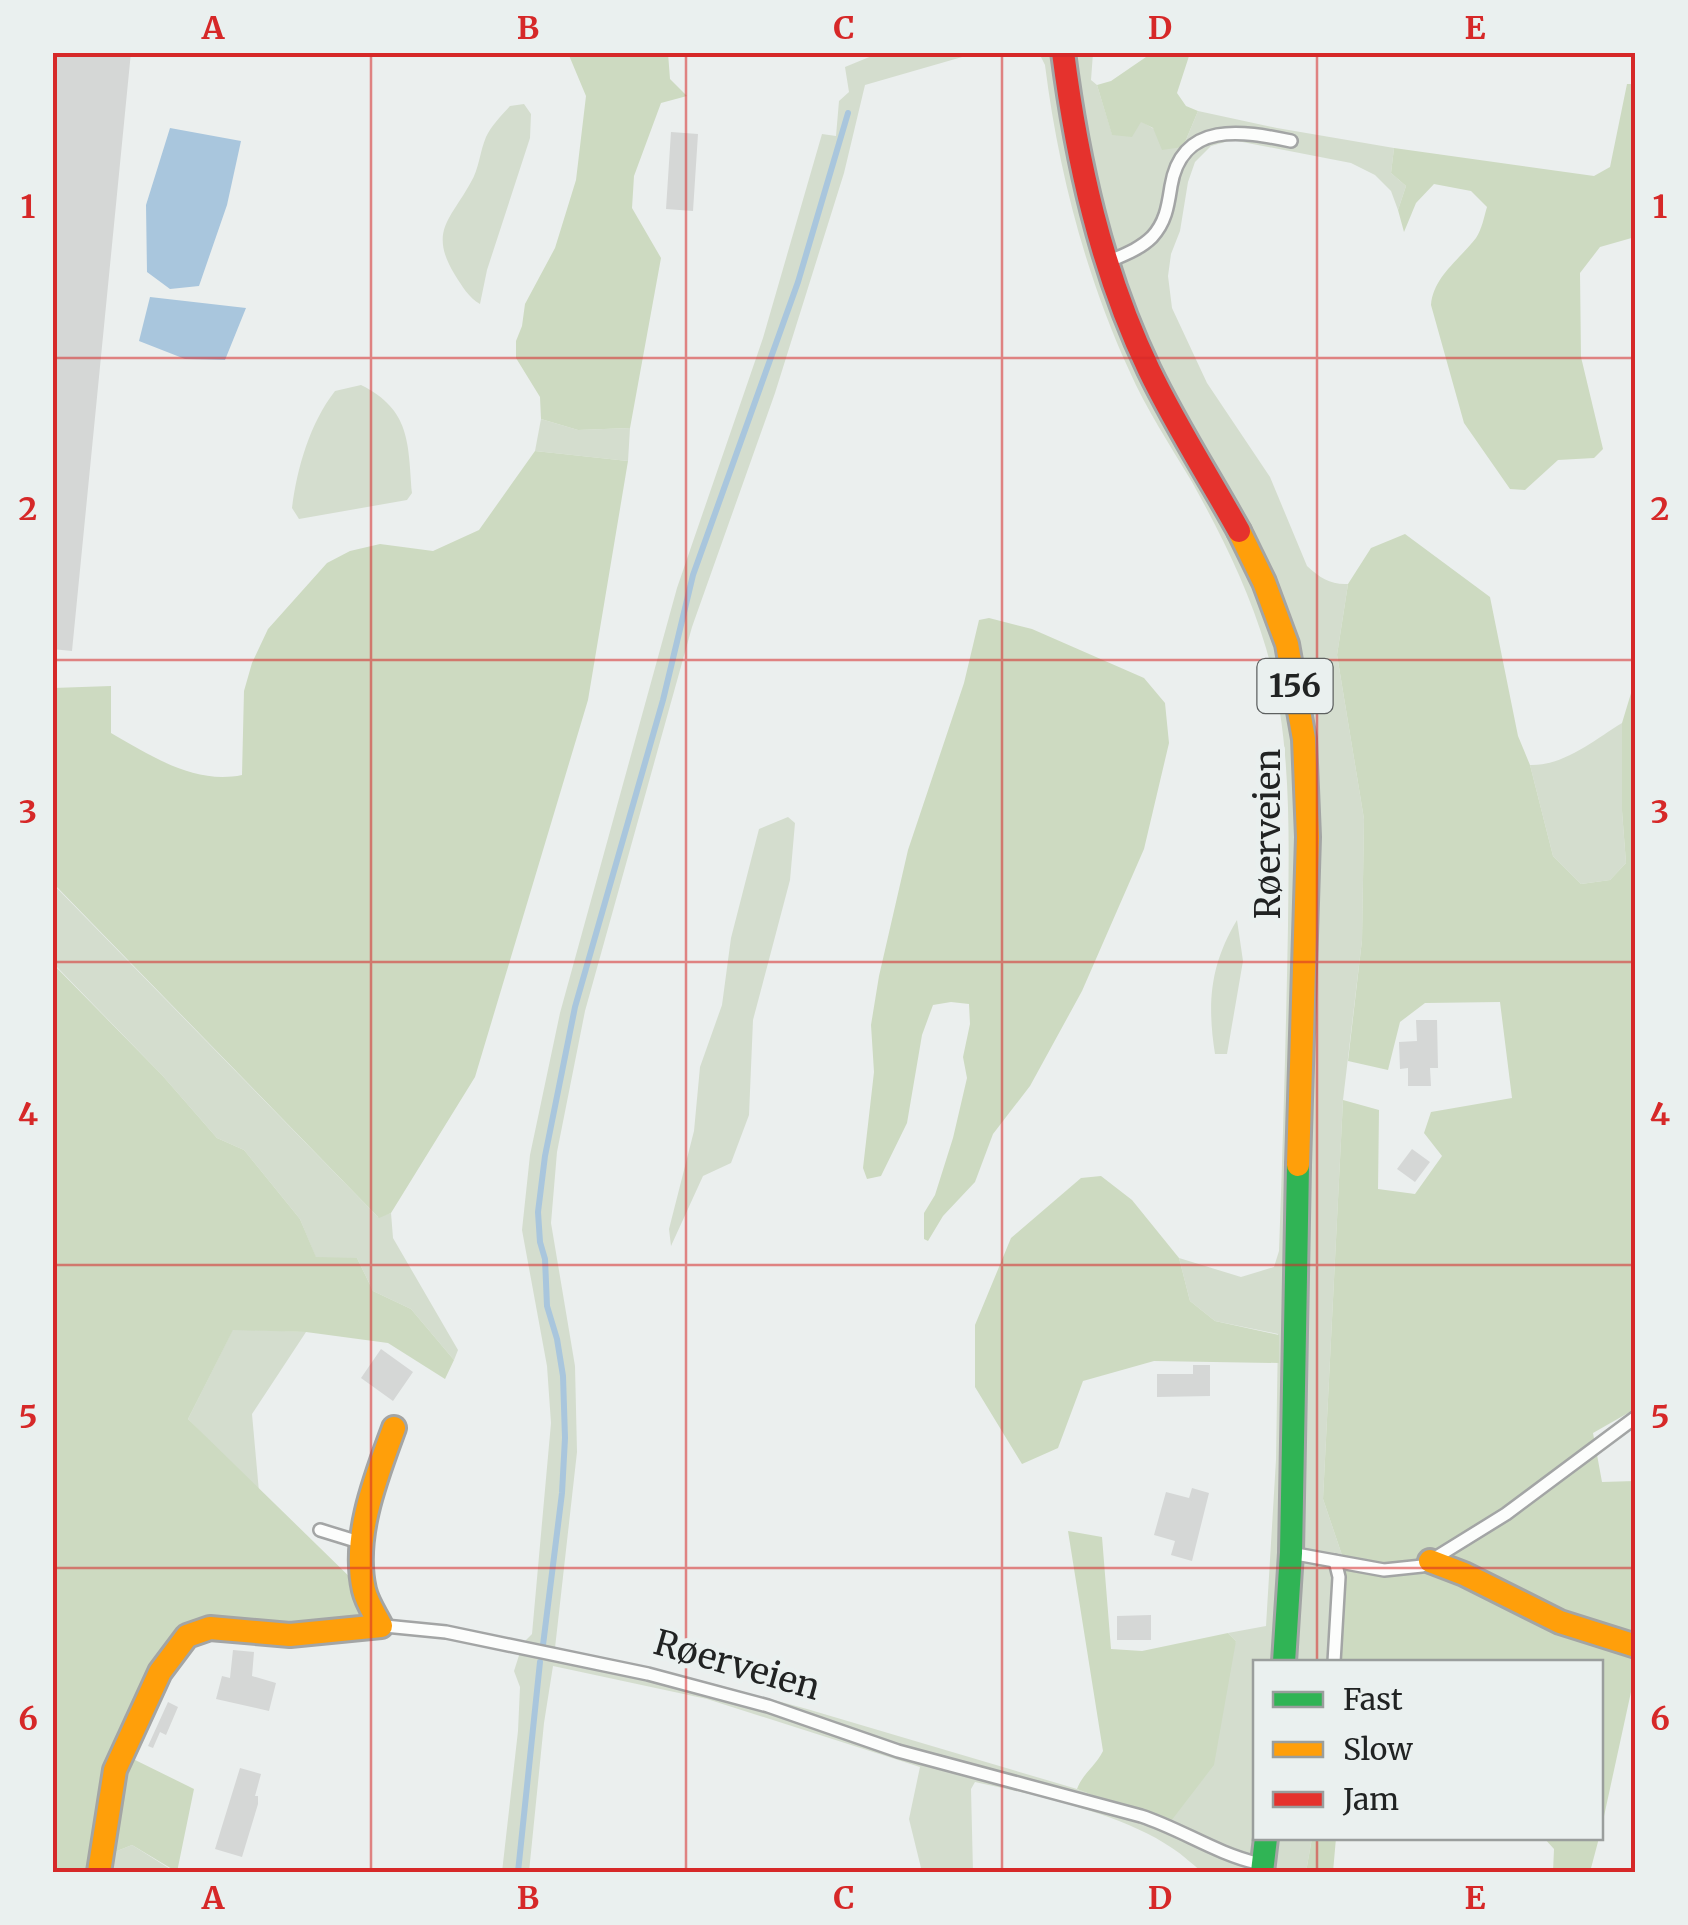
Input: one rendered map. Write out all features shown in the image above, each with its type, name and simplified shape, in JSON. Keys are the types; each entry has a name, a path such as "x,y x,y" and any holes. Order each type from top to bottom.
{"main road":[{"name":"Røerveien","path":"1063,52 1077,153 1108,262 1141,352 1270,598 1286,643 1298,698 1305,820 1292,1553 1284,1660"},
{"path":"100,1872 115,1770 160,1672 187,1636 210,1628 290,1635 381,1626 362,1587 363,1543 380,1468 394,1428"},
{"path":"1430,1561 1472,1577 1542,1614 1599,1637 1636,1646"},
{"name":"Røerveien","path":"1263,1868 1266,1840"}],"lane":[{"path":"1108,262 1132,251 1159,228 1166,215 1174,171 1202,140 1229,131 1291,141"},
{"path":"1292,1553 1394,1570 1422,1566 1506,1514 1636,1417"},
{"path":"320,1530 363,1543"},
{"path":"1334,1660 1339,1578 1336,1561"},
{"name":"Røerveien","path":"381,1626 446,1632 648,1674 768,1706 898,1751 1160,1822 1208,1848 1263,1868"}],"green space":[{"path":"568,53 668,53 670,79 687,96 661,103 634,176 632,208 661,258 630,428 578,430 541,419 540,397 516,358 525,304 555,248 576,180 586,96"},
{"path":"879,53 976,53 865,85 844,173 775,393 692,627 585,1011 557,1152 551,1223 575,1366 577,1452 555,1648 807,1709 1077,1789 1167,1824 1236,1641 1228,1633 1266,1626 1276,1460 1278,1334 1215,1321 1190,1301 1179,1258 1241,1277 1274,1267 1279,1251 1288,891 1285,751 1274,682 1251,605 1213,522 1129,370 1099,296 1075,220 1057,143 1045,65 1039,53 1093,53 1091,80 1097,85 1112,134 1141,121 1183,147 1198,111 1394,148 1391,173 1406,186 1398,210 1391,191 1375,175 1351,163 1232,140 1211,146 1195,162 1188,182 1168,276 1172,308 1207,383 1270,477 1307,566 1326,580 1348,584 1337,655 1364,819 1362,940 1343,1100 1323,1499 1346,1567 1341,1660 1253,1660 1253,1840 1312,1840 1306,1872 1202,1872 1172,1848 1128,1825 1077,1807 975,1782 971,1789 973,1872 922,1872 909,1819 920,1767 707,1699 553,1666 529,1872 502,1872 518,1731 520,1687 514,1671 523,1643 532,1634 551,1423 547,1366 522,1230 530,1155 560,1013 677,588 763,338 822,134 836,136 839,101 849,92 845,67"},
{"path":"1147,53 1190,53 1177,93 1186,106 1198,111 1183,147 1162,150 1153,128 1141,122 1132,137 1112,135 1097,85 1111,81"},
{"path":"1627,84 1635,84 1635,237 1600,247 1580,273 1581,357 1603,449 1594,458 1558,460 1525,490 1510,489 1464,423 1431,305 1442,277 1478,234 1487,207 1471,191 1434,184 1416,203 1404,232 1398,210 1406,186 1391,173 1394,148 1594,176 1610,167"},
{"path":"524,104 531,114 530,138 487,270 480,304 469,295 447,260 443,247 445,226 474,177 488,133 510,106"},
{"path":"361,385 389,405 398,417 407,443 412,493 407,500 299,519 292,508 297,477 312,432 335,391"},
{"path":"541,419 578,430 630,428 628,461 535,451"},
{"path":"535,451 628,461 588,700 475,1077 391,1213 379,1218 53,883 53,688 111,686 111,733 190,772 224,777 242,775 244,691 252,663 268,629 327,563 350,551 380,544 433,551 479,530"},
{"path":"1405,534 1490,597 1518,736 1530,765 1553,856 1581,884 1610,880 1626,863 1622,723 1635,680 1635,1409 1593,1433 1602,1482 1635,1481 1636,1669 1603,1821 1603,1660 1341,1660 1346,1567 1323,1499 1343,1100 1379,1110 1378,1189 1415,1194 1442,1156 1424,1133 1431,1112 1512,1098 1500,1002 1425,1003 1400,1022 1388,1070 1348,1061 1362,940 1364,819 1337,655 1348,584 1371,548"},
{"path":"989,618 1032,629 1144,678 1165,703 1169,743 1144,849 1082,991 1030,1086 993,1134 975,1182 943,1216 928,1241 924,1239 924,1213 935,1195 967,1078 963,1057 970,1024 969,1004 933,1005 922,1035 907,1123 881,1176 867,1179 863,1168 874,1072 871,1025 908,850 964,683 979,620"},
{"path":"1622,723 1626,863 1610,880 1581,884 1553,856 1530,765 1567,757"},
{"path":"788,817 795,823 790,880 753,1020 749,1115 731,1163 703,1176 671,1246 669,1229 694,1131 700,1067 722,1005 731,938 759,829"},
{"path":"52,883 378,1217 391,1213 393,1238 458,1350 454,1360 411,1309 373,1291 357,1258 316,1258 300,1219 244,1150 217,1138 53,963"},
{"path":"1237,920 1243,961 1227,1054 1215,1054 1213,985 1221,953"},
{"path":"52,963 162,1075 217,1138 244,1150 300,1219 316,1257 357,1258 373,1291 411,1309 454,1360 445,1379 388,1343 306,1332 233,1330 188,1419 360,1587 361,1621 199,1628 125,1755 194,1789 177,1872 132,1845 112,1853 101,1872 53,1872"},
{"path":"1101,1176 1132,1200 1179,1258 1190,1301 1215,1321 1279,1335 1279,1363 1154,1361 1083,1381 1058,1448 1022,1464 975,1387 975,1325 1011,1238 1081,1178"},
{"path":"233,1329 306,1332 252,1414 259,1492 188,1419"},
{"path":"1068,1531 1102,1537 1111,1649 1142,1651 1228,1633 1236,1641 1214,1765 1168,1825 1077,1789 1103,1751"},
{"path":"1312,1840 1336,1840 1333,1872 1306,1872"},
{"path":"1546,1840 1598,1840 1590,1872 1553,1872 1554,1849"},
{"path":"132,1845 175,1872 101,1872 112,1853"}],"water":[{"path":"170,128 241,141 227,205 199,286 170,289 147,272 146,205"},
{"path":"150,297 246,308 225,360 185,359 139,341"}],"building":[{"path":"52,52 131,52 72,651 52,649"},
{"path":"671,132 698,134 693,211 666,209"},
{"path":"1416,1020 1437,1020 1438,1068 1430,1068 1431,1086 1408,1086 1408,1068 1400,1069 1399,1042 1417,1041"},
{"path":"1412,1149 1430,1162 1415,1182 1397,1169"},
{"path":"381,1349 413,1372 393,1401 361,1378"},
{"path":"1193,1365 1210,1365 1210,1396 1157,1397 1157,1374 1193,1374"},
{"path":"1192,1488 1209,1493 1192,1561 1171,1555 1175,1541 1154,1535 1166,1492 1189,1498"},
{"path":"1151,1615 1151,1640 1117,1640 1117,1616"},
{"path":"233,1650 254,1652 252,1676 276,1683 269,1711 216,1699 222,1676 230,1678"},
{"path":"168,1702 178,1707 166,1735 160,1732 153,1748 148,1746"},
{"path":"240,1768 261,1774 255,1796 258,1804 242,1857 215,1849"}],"waterway":[{"path":"543,1645 565,1438 563,1376 547,1306 545,1259 540,1242 538,1212 545,1156 575,1007 663,700 693,575 798,282 848,113"},
{"path":"518,1872 540,1662"}],"traffic: fast":[{"path":"1284,1660 1291,1553 1298,1165"},
{"path":"1262,1872 1266,1840"}],"traffic: slow":[{"path":"1239,531 1264,582 1287,644 1304,739 1308,837 1298,1165"},
{"path":"99,1872 115,1770 160,1672 187,1636 210,1628 290,1635 381,1626 364,1590 361,1549 368,1507 394,1428"},
{"path":"1430,1561 1560,1622 1636,1646"}],"traffic: jam":[{"path":"1063,52 1084,174 1117,293 1159,391 1239,531"}]}
